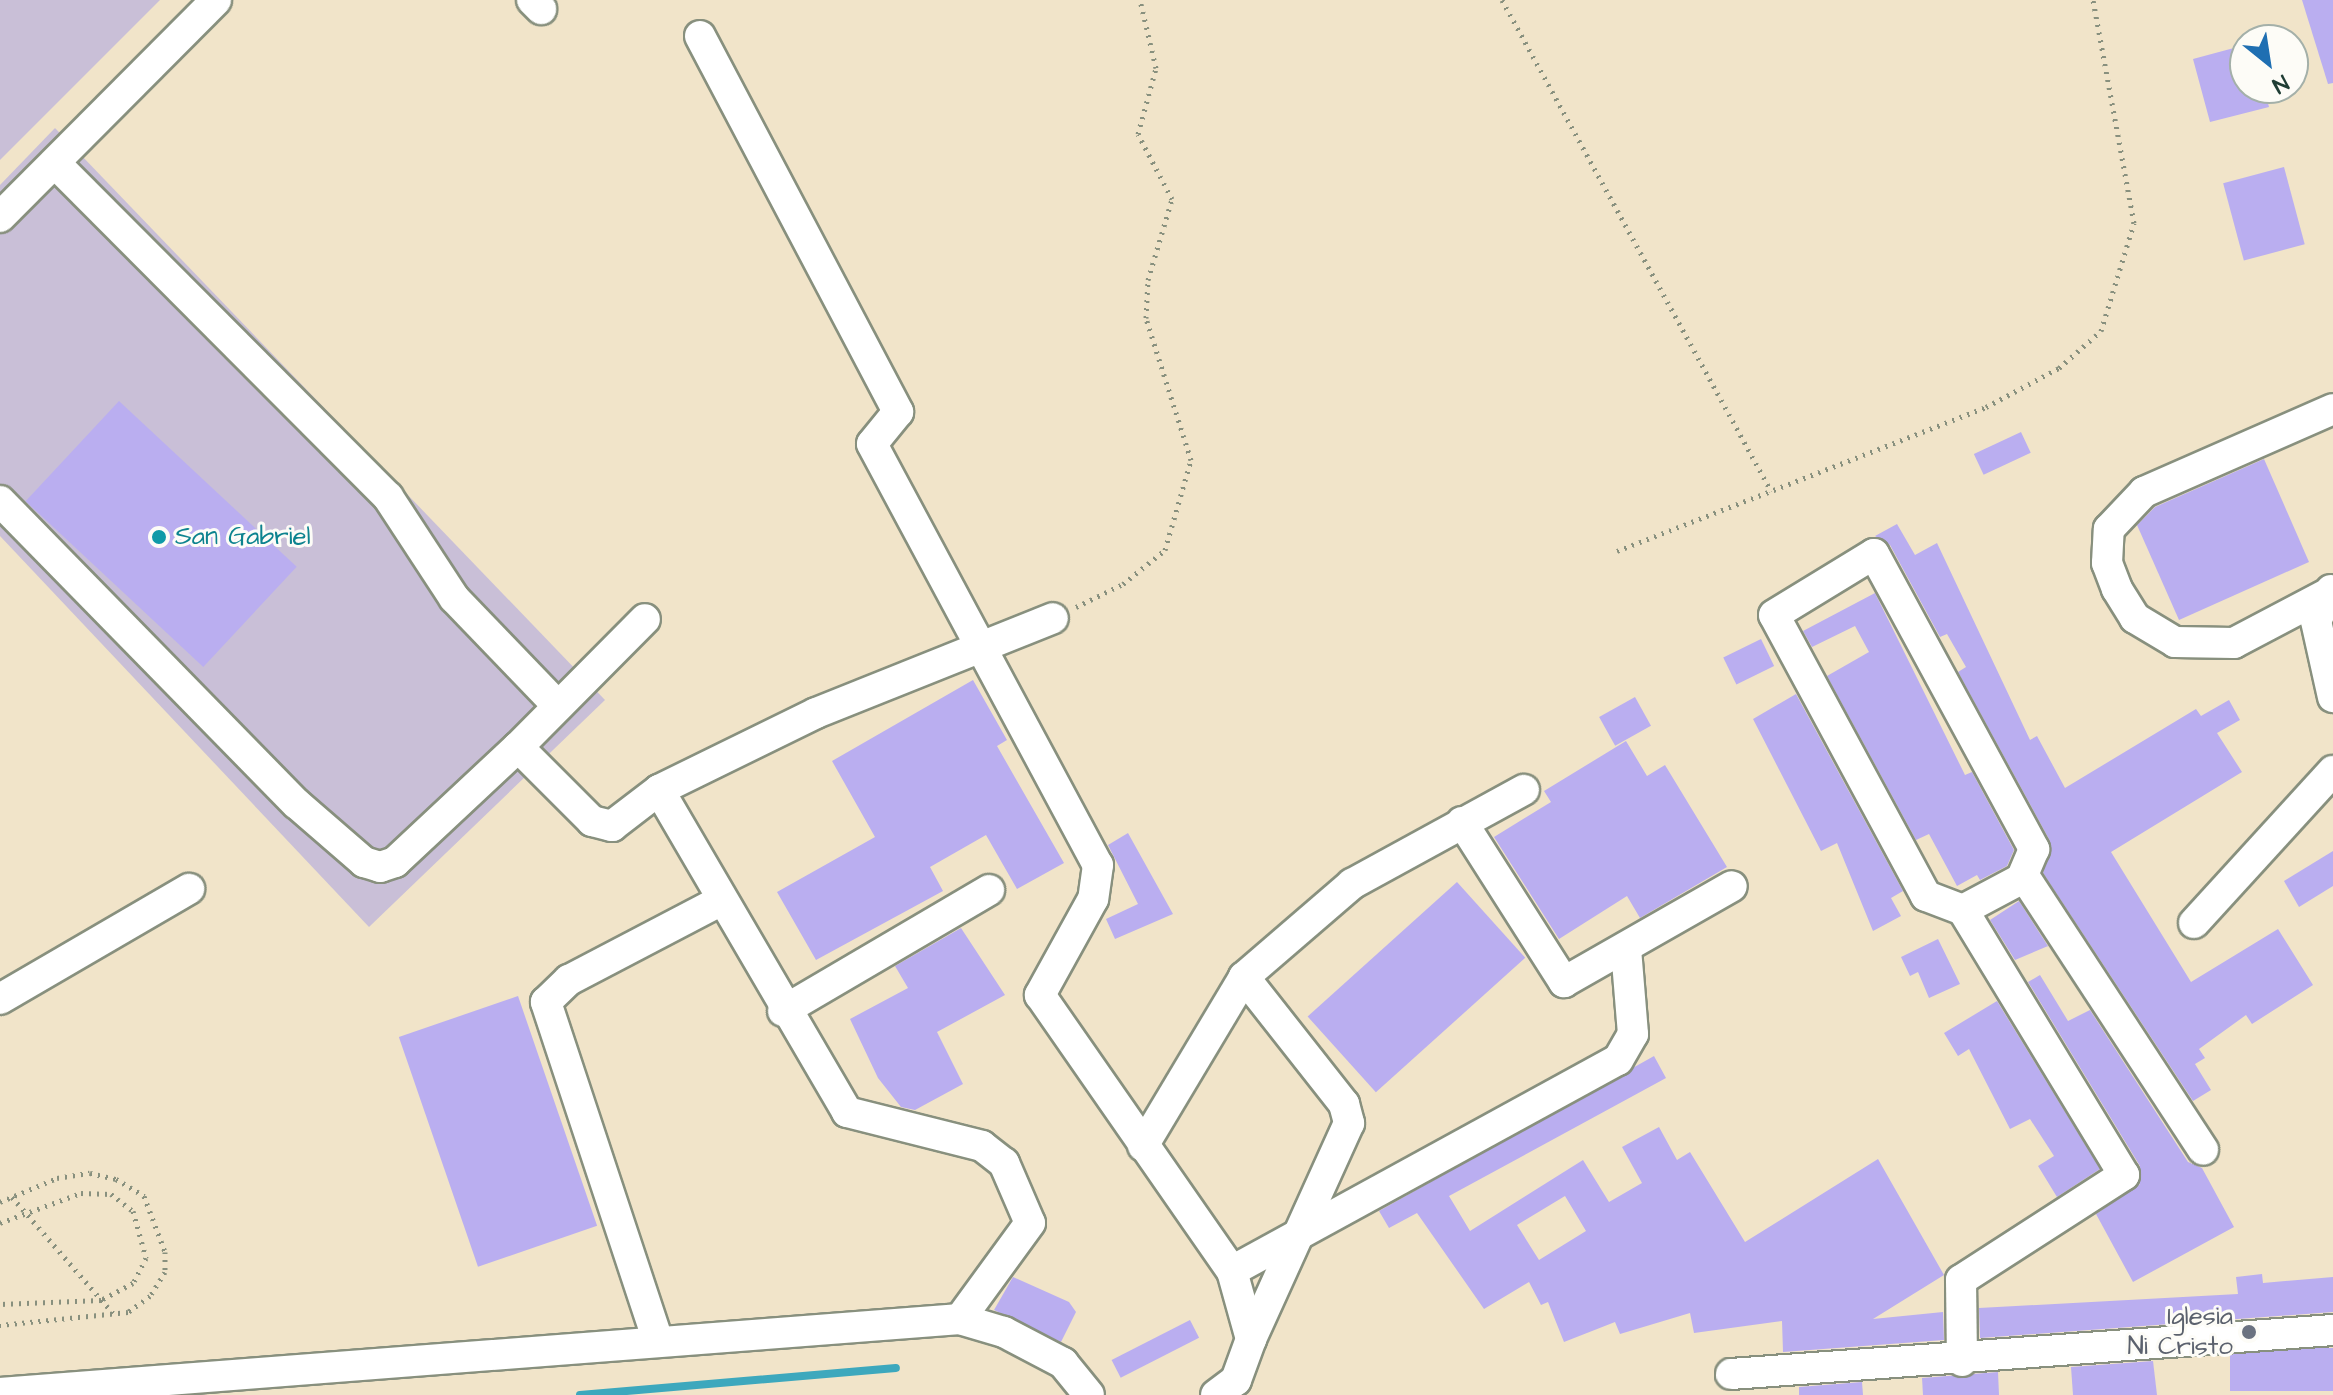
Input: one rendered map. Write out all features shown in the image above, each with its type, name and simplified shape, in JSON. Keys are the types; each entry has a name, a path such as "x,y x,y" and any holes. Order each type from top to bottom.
{"street":[{"path":"0,217 216,0"},
{"path":"700,36 898,412 872,444 1098,865 1093,899 1040,995 1232,1271 1251,1339"},
{"path":"55,163 388,497 454,598 558,706"},
{"path":"2329,592 2234,643 2175,642 2135,618 2107,563 2108,540 2117,512 2144,492 2333,409"},
{"path":"0,501 297,804 364,862 395,862 518,747 645,619"},
{"path":"1962,1361 1961,1280 2124,1175 1963,910 1926,896 1774,615 1872,554 2032,844 2024,876 1963,910"},
{"path":"2329,592 2316,621 2318,653 2333,697"},
{"path":"518,747 604,826 659,790 979,644 1053,618"},
{"path":"2194,923 2333,771"},
{"path":"659,790 783,1011 852,1117 982,1146 1004,1163 1030,1223 960,1319"},
{"path":"1143,1146 1244,977 1352,884 1524,790"},
{"path":"1462,822 1564,982 1732,886"},
{"path":"2024,876 2203,1150"},
{"path":"0,999 189,889"},
{"path":"783,1011 989,890"},
{"path":"658,1341 546,1002 569,980 720,901"},
{"path":"1232,1271 1618,1060 1633,1034 1626,949"},
{"path":"1216,1395 1236,1380 1348,1112 1244,977"},
{"path":"0,1393 960,1319 1004,1332 1063,1363 1089,1395"},
{"path":"1731,1374 1962,1361 2333,1330"}],"path":[{"path":"1053,618 1123,584 1165,550 1191,460 1146,318 1148,280 1172,199 1138,134 1156,68 1140,0"},
{"path":"1502,0 1771,491"},
{"path":"1617,551 1986,407 2059,368 2101,331 2134,223 2093,0"},
{"path":"0,1202 90,1173 144,1196 156,1217 165,1272 150,1296 114,1314 0,1325"},
{"path":"0,1223 81,1193 111,1194 133,1211 146,1258 133,1283 101,1300 0,1304"},
{"path":"12,1197 114,1314"}],"shaded area":[{"path":"0,0 160,0 0,160"},
{"path":"55,128 605,700 369,927 0,536 0,185"}],"building":[{"path":"2302,0 2333,0 2333,83 2328,84"},
{"path":"2229,49 2229,104 2268,104 2269,107 2210,122 2193,59"},
{"path":"2284,167 2305,244 2244,261 2223,183"},
{"name":"San Gabriel","path":"119,401 297,567 203,667 26,501"},
{"path":"2021,432 2031,453 1984,475 1974,454"},
{"path":"2264,459 2309,562 2179,620 2137,525 2155,507"},
{"path":"1897,524 1915,555 1937,543 2030,740 2037,736 2065,788 2196,709 2201,716 2229,700 2240,720 2217,733 2242,772 2111,852 2191,982 2278,929 2313,985 2252,1024 2246,1015 2199,1049 2205,1058 2195,1064 2211,1090 2193,1101 2043,873 2050,841 1958,672 1966,667 1947,634 1940,637 1890,545 1875,536"},
{"path":"1875,593 1965,775 1972,772 2014,850 2007,866 1980,880 1977,875 1957,886 1929,834 1916,840 1827,676 1869,652 1855,626 1812,647 1803,631"},
{"path":"1761,639 1774,666 1736,684 1723,657"},
{"path":"973,680 1007,740 997,746 1064,863 1017,889 986,835 930,867 943,891 816,960 777,892 875,837 832,761"},
{"path":"1796,694 1903,891 1891,898 1901,916 1873,931 1837,843 1821,851 1753,719"},
{"path":"1635,697 1651,726 1615,746 1599,717"},
{"path":"1626,741 1647,776 1665,765 1727,867 1640,918 1627,896 1559,939 1494,837 1551,802 1544,791"},
{"path":"1128,833 1173,914 1115,939 1106,919 1138,904 1108,845"},
{"path":"2333,851 2333,886 2299,907 2284,881"},
{"path":"1457,882 1525,958 1376,1092 1308,1016"},
{"path":"2019,901 2048,946 2015,960 1990,920"},
{"path":"961,928 1005,995 937,1032 963,1084 915,1110 901,1107 878,1078 850,1019 908,988 895,966"},
{"path":"1938,939 1960,984 1929,998 1918,972 1910,976 1901,957"},
{"path":"2040,975 2068,1021 2090,1010 2188,1162 2202,1168 2234,1227 2133,1282 2096,1214 2140,1184 2140,1166 2028,982"},
{"path":"518,996 597,1226 478,1267 399,1037"},
{"path":"1997,1001 2100,1169 2057,1197 2038,1166 2054,1156 2030,1119 2010,1129 1969,1049 1958,1056 1944,1033"},
{"path":"1654,1056 1666,1078 1449,1196 1470,1231 1583,1160 1609,1202 1642,1183 1622,1147 1659,1127 1677,1160 1690,1152 1745,1242 1878,1159 1944,1275 1873,1319 1943,1312 1944,1340 1783,1352 1782,1321 1694,1333 1690,1313 1620,1334 1615,1322 1564,1342 1548,1302 1541,1305 1529,1282 1484,1309 1417,1213 1389,1228 1379,1211","holes":["1565,1196 1586,1231 1539,1260 1517,1225"]},
{"path":"2262,1274 2263,1283 2333,1277 2333,1312 1980,1338 1979,1308 2238,1294 2236,1277"},
{"path":"1013,1277 1069,1302 1076,1312 1061,1342 994,1310"},
{"path":"1190,1320 1199,1338 1121,1378 1112,1360"},
{"path":"2230,1348 2333,1348 2333,1391 2230,1391"},
{"path":"2153,1361 2157,1395 2073,1395 2071,1367"},
{"path":"1998,1372 1999,1395 1923,1395 1922,1378"},
{"path":"1862,1382 1863,1395 1799,1395 1799,1387"}],"waterway":[{"path":"580,1395 896,1368"}],"place":[{"name":"San Gabriel","path":"159,537"},
{"name":"Iglesia Ni Cristo","path":"2249,1332"}]}
